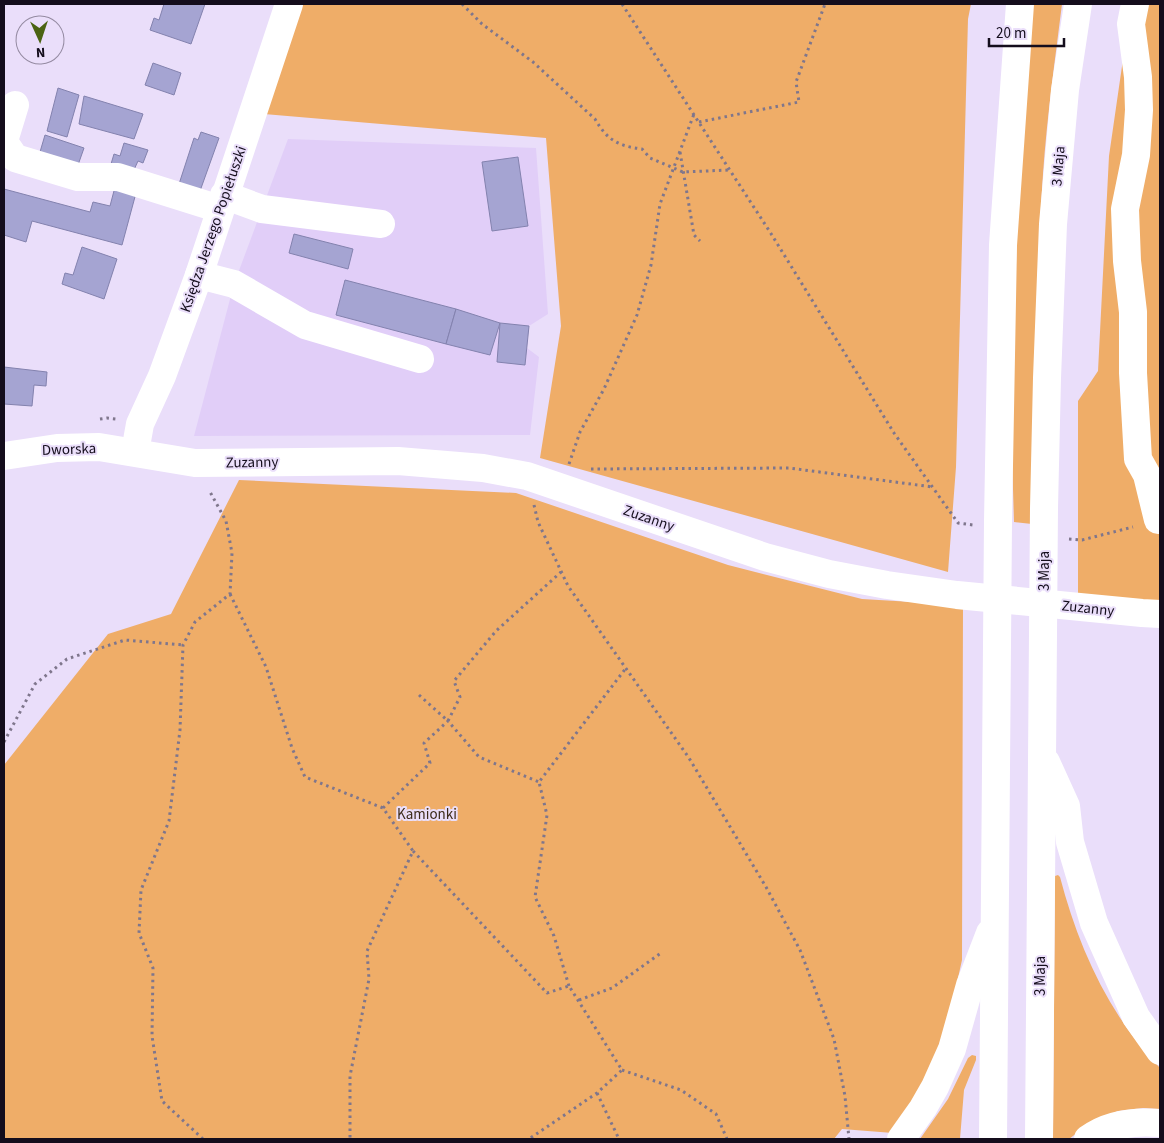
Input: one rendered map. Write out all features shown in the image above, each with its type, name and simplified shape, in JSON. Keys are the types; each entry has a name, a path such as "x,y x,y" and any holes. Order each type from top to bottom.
{"main road":[{"name":"Księdza Jerzego Popiełuszki","path":"134,452 140,424 162,376 199,275 288,4"},
{"path":"993,1139 997,627 988,523 1003,245 1020,4"},
{"name":"3 Maja","path":"1039,1139 1044,508 1047,378 1053,224 1065,90 1078,4"},
{"path":"1135,4 1131,24 1138,77 1139,110 1136,155 1125,209 1127,261 1133,312 1133,373 1138,458 1147,475 1159,520"},
{"path":"15,105 4,142 15,158 78,177 118,177 222,202 381,224"},
{"path":"199,275 234,284 306,325 420,360"},
{"name":"Dworska","path":"4,456 57,448 99,447 134,452"},
{"name":"Zuzanny","path":"134,452 195,463 398,461 458,465 527,476 765,557 829,574 957,595 1133,613 1160,614"},
{"path":"1043,756 1066,806 1070,842 1094,923 1136,1017 1160,1051"},
{"path":"901,1139 935,1087 952,1049 970,985 996,915"},
{"path":"1088,1139 1094,1134 1113,1126 1139,1121 1160,1123"}],"path":[{"path":"462,4 482,24 533,62 595,119 612,140 624,147 642,149 650,158 683,172 730,170"},
{"path":"622,4 730,170 894,433 958,523 988,523"},
{"path":"699,122 799,102 796,82 824,4"},
{"path":"568,469 580,432 604,389 637,315 651,266 660,204 694,114"},
{"path":"680,152 694,234 700,241"},
{"path":"195,463 226,520 232,553 230,594 266,667 292,748 305,777 383,808 413,851 546,992 568,986"},
{"path":"587,469 789,468 933,487"},
{"path":"527,476 538,522 568,586 689,758 766,887 800,950 834,1039 845,1096 849,1139"},
{"path":"1063,538 1082,540 1159,520"},
{"path":"383,808 430,763 424,743 448,721 460,697 454,682 496,631 561,572"},
{"path":"203,1139 162,1101 152,1036 153,968 139,933 141,890 169,821 180,730 183,645 194,622 230,594"},
{"path":"4,742 35,684 67,659 126,640 183,645"},
{"path":"626,668 540,782 546,815 535,897 554,936 568,986 579,1000 622,1070 681,1090 716,1114 727,1139"},
{"path":"419,694 448,721 479,757 540,782"},
{"path":"350,1139 350,1076 369,979 367,951 413,851"},
{"path":"579,1000 612,988 661,953"},
{"path":"529,1139 597,1093 622,1070"},
{"path":"597,1093 619,1139"}],"shaded area":[{"path":"288,139 536,148 548,314 529,326 527,348 539,357 530,435 194,436 234,284"}],"green space":[{"path":"303,4 971,4 968,19 956,467 948,572 540,458 561,326 546,138 264,114"},
{"path":"1033,4 1062,4 1051,89 1040,218 1035,349 1032,524 1014,522 1011,422 1018,202"},
{"path":"1131,4 1160,4 1160,602 1078,595 1078,401 1098,371 1109,156"},
{"name":"Kamionki","path":"239,480 516,493 728,565 862,599 963,605 962,960 942,1050 893,1133 842,1129 834,1139 4,1139 4,765 108,634 171,614"},
{"path":"1058,875 1076,929 1098,979 1125,1026 1160,1068 1160,1109 1143,1108 1118,1111 1090,1123 1069,1139 1053,1139 1055,876"},
{"path":"972,1055 976,1056 976,1060 964,1090 960,1139 920,1139 948,1099 968,1058"}],"building":[{"path":"164,4 205,4 191,44 150,30 154,18 159,20"},
{"path":"153,63 181,73 174,95 145,85"},
{"path":"58,88 79,95 67,137 47,131"},
{"path":"84,96 143,114 134,139 79,124"},
{"path":"201,132 219,138 200,191 179,184 194,138 198,140"},
{"path":"45,135 84,148 78,165 40,152"},
{"path":"124,143 148,150 143,163 138,161 133,172 111,164 114,154 120,156"},
{"path":"518,157 528,226 492,231 482,162"},
{"path":"115,187 136,193 122,245 32,221 26,242 4,235 4,189 90,212 93,202 110,206"},
{"path":"294,234 353,249 348,269 289,253"},
{"path":"82,247 117,259 104,299 62,284 65,273 73,275"},
{"path":"345,280 456,309 446,344 336,315"},
{"path":"456,309 500,323 490,355 446,344"},
{"path":"500,323 529,326 525,365 497,362"},
{"path":"4,367 47,372 46,386 34,385 32,406 4,404"}]}
